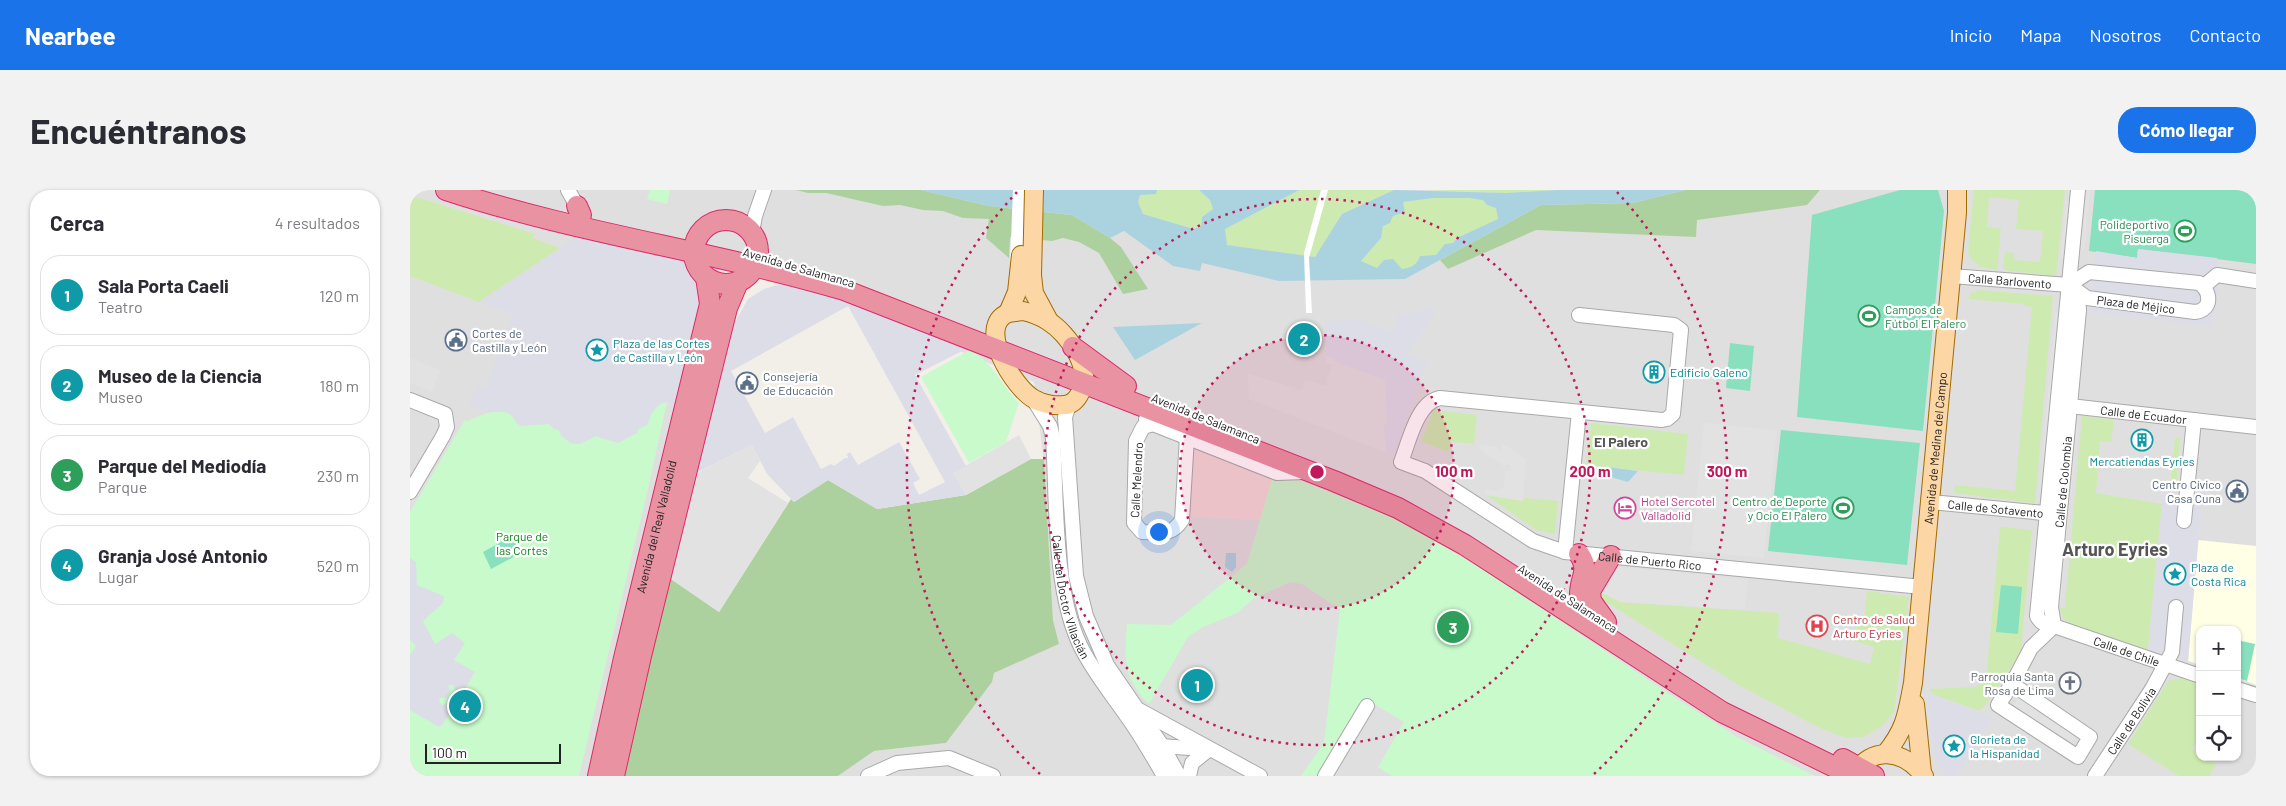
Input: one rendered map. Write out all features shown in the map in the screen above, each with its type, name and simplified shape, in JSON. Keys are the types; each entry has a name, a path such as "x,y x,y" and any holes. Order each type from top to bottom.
{"highway":[{"name":"Avenida de Salamanca","path":"446,190 551,221 649,242 699,260 757,260 996,342 1126,394 1398,508 1500,566 1577,602 1722,712 1817,759 1860,774"},
{"name":"Avenida de Salamanca","path":"484,190 575,204 699,260"},
{"path":"722,220 739,222 752,233 756,240 757,260 751,273 738,282 723,284 699,260 707,227 722,220"},
{"name":"Avenida del Real Valladolid","path":"598,776 624,658 710,304 699,260"},
{"name":"Avenida del Real Valladolid","path":"614,776 641,656 727,308 738,282"},
{"path":"1073,347 1126,394"},
{"name":"Avenida de Salamanca","path":"1126,394 1396,495 1476,538 1577,602 1680,673 1860,774"},
{"path":"1572,553 1584,561 1585,572 1577,602"},
{"path":"1606,622 1591,601 1590,591 1611,556"},
{"path":"1817,759 1835,776"}],"main road":[{"path":"1024,190 1026,264 1034,293 1049,321 1073,347 1084,377 1079,396 1069,405 1058,406 1033,399 1012,376 996,342 999,322 1008,313 1026,264 1034,190"},
{"name":"Avenida de Medina del Campo","path":"1957,190 1957,213"},
{"name":"Avenida de Medina del Campo","path":"1886,753 1900,734 1906,721 1913,683 1957,213 1961,190"},
{"path":"1008,313 1023,311 1049,321"},
{"name":"Avenida de Medina del Campo","path":"1913,683 1918,749 1923,775"},
{"path":"1860,774 1868,758 1886,753 1911,764 1923,775"}],"street":[{"path":"752,233 755,216 764,190"},
{"name":"Calle de Colombia","path":"2031,648 2054,626 2051,607 2053,513 2064,367 2079,303 2069,285 2078,190"},
{"path":"2069,285 2089,272 2072,257"},
{"name":"Plaza de Méjico","path":"2069,285 2087,298 2196,312 2202,311 2206,307 2209,299 2204,286 2199,283 2089,272"},
{"name":"Calle Barlovento","path":"1951,276 2069,285"},
{"path":"2204,286 2216,276 2256,281"},
{"path":"1572,553 1579,412 1667,419 1673,414 1681,330 1674,326 1579,315"},
{"name":"Calle de Colombia","path":"2012,684 2090,737 2078,757 1998,705 2012,684 2031,648 2070,406 2064,367"},
{"name":"Avenida de Salamanca","path":"1126,394 1153,424 1277,473 1301,473 1307,471"},
{"name":"Calle del Doctor Villacián","path":"1033,399 1050,426 1053,438 1062,576 1070,616 1079,643 1093,669 1179,776"},
{"name":"Calle de Puerto Rico","path":"1579,412 1435,399 1422,408 1401,462 1425,471 1533,541 1572,553 1922,587"},
{"path":"410,400 445,414 447,419 444,436 410,492"},
{"name":"Calle del Doctor Villacián","path":"1069,405 1065,417 1076,576 1086,616 1094,640 1107,665 1138,710 1154,745 1164,776"},
{"name":"Calle de Ecuador","path":"2070,406 2256,427"},
{"path":"2184,521 2194,420"},
{"name":"Calle Melendro","path":"1153,424 1142,427 1136,441 1134,524 1142,532 1171,533 1182,520 1187,437"},
{"name":"Calle de Sotavento","path":"1931,502 2053,513"},
{"name":"Calle de Bolivia","path":"2095,776 2152,689 2172,652 2176,607"},
{"path":"2037,616 2040,622 2054,626"},
{"name":"Calle de Chile","path":"2054,626 2196,675"},
{"path":"2241,690 2256,695"},
{"path":"1327,775 1368,706"},
{"path":"1138,710 1208,750 1224,755"},
{"path":"1154,745 1189,739 1224,755 1260,776"},
{"path":"1189,739 1191,770"},
{"path":"1191,770 1208,750"},
{"path":"868,776 898,763 949,758 993,776"}],"shaded area":[{"path":"410,190 2256,190 2256,776 838,776 874,751 946,743 994,673 1059,644 1053,620 1044,462 1034,382 728,254 625,693 608,776 410,776"},
{"path":"2083,190 2090,191 2084,250 2077,249"},
{"path":"2066,201 2073,202 2067,260 2060,259"},
{"name":"Plaza de las Cortes de Castilla y León","path":"579,236 672,257 687,265 701,282 702,295 679,406 667,402 660,403 651,414 647,425 639,428 637,433 618,443 596,436 580,444 572,444 561,436 559,430 554,429 549,424 521,426 516,423 513,415 508,412 486,412 469,406 477,386 485,388 513,315 479,302"},
{"path":"2138,249 2217,258 2218,284 2213,327 2090,312 2096,251 2137,258"},
{"path":"781,284 802,288 848,302 966,349 915,375 966,466 953,473 966,495 877,509 828,480 794,502 767,474 752,445 692,475 733,326 748,299 764,289","holes":["848,306 945,482 919,495 913,483 920,479 899,442 858,465 850,452 846,455 848,458 834,466 831,464 821,469 793,417 765,433 731,371"]},
{"path":"1427,305 1437,312 1406,355 1427,362 1396,452 1387,453 1384,425 1387,423 1385,380 1334,361 1335,358 1325,355 1325,324 1326,321 1366,320 1367,324 1393,331 1398,314 1421,312"},
{"path":"2055,313 2062,313 2045,494 2039,493"},
{"path":"1325,355 1335,358 1334,361 1385,380 1387,423 1384,425 1387,453 1249,399 1248,374 1302,390 1305,380 1326,386 1332,365 1326,363"},
{"path":"410,358 440,370 432,392 410,383"},
{"path":"1704,423 1777,430 1764,558 1691,551"},
{"path":"2071,425 2078,425 2071,497 2064,497"},
{"path":"1019,435 1031,459 966,495 953,473"},
{"path":"1503,444 1526,459 1523,501 1486,495 1484,489 1497,491 1504,486 1505,471 1510,471 1511,467 1507,464 1505,467 1480,450 1480,445 1494,446 1500,450"},
{"path":"752,445 760,461 748,478 788,503 719,612 671,579 695,474"},
{"path":"1192,448 1272,479 1260,520 1188,516"},
{"name":"Plaza de Costa Rica","path":"2163,493 2202,499 2188,661 2148,650"},
{"path":"2063,505 2070,505 2061,604 2054,603"},
{"path":"2035,536 2041,536 2036,600 2029,600"},
{"path":"2198,540 2256,546 2256,685 2241,679 2241,626 2196,626 2196,664 2188,661"},
{"path":"410,558 416,562 417,585 444,596 443,603 423,621 435,644 452,633 465,643 454,660 475,672 462,694 455,690 454,685 448,685 450,692 446,698 440,698 439,702 443,705 447,703 454,707 439,727 410,710 410,655 416,646 410,640"},
{"path":"1614,566 1748,579 1745,610 1620,602 1599,591"},
{"name":"Glorieta de la Hispanidad","path":"1928,693 1994,718 1956,776 1947,776 1938,765 1929,727"},
{"path":"2019,697 2077,733 2069,746 2011,710"}],"green space":[{"path":"650,190 670,190 667,204 647,199"},
{"path":"796,190 921,190 989,206 1072,215 1110,238 1121,247 1148,289 1123,294 1099,253 1079,242 1063,238 1052,241 1010,237 1009,258 986,238 989,219 963,218 943,211 923,210 900,205 883,206 826,193 808,193"},
{"path":"1157,190 1199,190 1210,200 1213,209 1202,217 1201,227 1187,228 1164,222 1143,214 1138,202 1140,195 1155,194"},
{"path":"1299,190 1394,190 1342,214 1315,257 1227,245 1225,229"},
{"path":"1429,190 1558,190 1506,193"},
{"path":"1685,190 1820,190 1807,205 1697,220 1696,237 1536,230 1448,269 1440,260 1541,205 1633,203"},
{"name":"Campos de Fútbol El Palero","path":"1900,190 1938,190 1944,211 1923,431 1797,417 1812,215"},
{"path":"1974,190 2065,190 2056,276 2003,270 2005,252 2014,253 2014,260 2040,262 2043,231 2016,229 2019,200 1989,197 1987,227 2001,229 1997,270 1980,267 1970,258 1968,251"},
{"name":"Polideportivo Pisuerga","path":"2095,190 2256,190 2256,264 2138,249 2137,258 2089,251"},
{"path":"410,195 535,234 532,238 560,248 479,302 410,276"},
{"path":"1433,198 1483,200 1487,205 1496,207 1498,219 1457,238 1436,255 1425,255 1411,268 1402,270 1396,264 1384,260 1377,268 1361,261 1381,238 1383,226 1402,202"},
{"path":"1979,290 2053,296 2035,503 1954,493 1955,485 2015,491 2032,307 2025,306 2024,304 1968,299 1971,293"},
{"path":"1730,343 1754,346 1750,391 1726,388"},
{"path":"970,350 985,361 1019,403 1006,442 969,463 921,377"},
{"name":"Parque de las Cortes","path":"667,402 579,776 410,776 410,512 465,420 468,421 481,415 501,411 512,417 516,423 549,424 554,429 559,430 571,442 585,441 596,436 618,443 647,425 656,407"},
{"path":"1433,410 1477,415 1474,444 1452,442 1448,452 1421,442"},
{"path":"2082,416 2114,420 2111,442 2100,441 2096,493 2162,504 2148,650 2066,622 2059,609 2065,607"},
{"path":"1591,423 1688,434 1684,475 1586,465"},
{"name":"Centro de Deporte y Ocio El Palero","path":"1781,430 1920,443 1907,565 1768,551"},
{"path":"2175,438 2180,438 2176,489 2170,489"},
{"path":"1031,459 1044,459 1053,620 1059,644 994,673 992,682 946,743 874,751 838,776 622,776 648,659 671,579 719,612 791,499 794,502 828,480 877,509 966,495"},
{"path":"1272,479 1302,481 1401,521 1485,571 1737,737 1815,776 1392,776 1378,767 1404,722 1369,701 1324,776 1301,776 1324,743 1340,609 1302,584 1290,582 1253,599 1237,613 1201,628 1188,637 1149,704 1134,686 1127,667 1127,624 1171,625 1247,564"},
{"path":"1486,495 1523,501 1523,498 1558,501 1555,534 1536,530"},
{"path":"2000,527 2032,530 2021,652 1985,706 1979,711 1932,694 1929,689 1975,687 1986,681"},
{"path":"512,536 521,553 491,569 483,552"},
{"path":"2001,585 2022,587 2018,634 1996,632"},
{"path":"1599,591 1620,602 1779,613 1778,638 1870,664 1874,647 1854,641 1856,621 1864,621 1867,591 1909,597 1894,712 1881,727 1863,737 1846,738 1820,728 1740,686 1598,597"},
{"path":"2241,641 2255,644 2247,681 2241,679"},
{"path":"2181,678 2196,684 2196,742 2192,749 2196,752 2196,761 2211,761 2216,764 2209,776 2179,776 2128,744 2168,681"}],"water":[{"path":"921,190 1157,190 1156,194 1140,195 1138,202 1143,214 1193,229 1201,227 1202,217 1213,209 1210,200 1199,190 1299,190 1225,229 1227,245 1315,257 1342,214 1394,190 1506,193 1558,190 1685,190 1633,203 1541,205 1405,279 1279,281 1202,263 1200,271 1173,266 1124,231 1110,238 1072,215 989,206","holes":["1433,198 1483,200 1487,205 1496,208 1498,219 1457,238 1453,243 1445,244 1436,255 1420,256 1415,264 1408,268 1402,269 1393,259 1384,260 1377,268 1361,261 1381,238 1383,226 1390,223 1393,216 1405,212 1403,202"]},
{"path":"1202,323 1135,360 1113,327"},
{"path":"1607,467 1638,471 1628,482 1607,476"},
{"path":"1226,553 1236,553 1236,567 1232,572 1225,567"}],"pier":[{"path":"1013,190 1044,190 1041,265 1010,264"},
{"path":"1321,190 1328,190 1309,258 1312,313 1306,313 1304,253"}],"place":[{"name":"Polideportivo Pisuerga","path":"2185,231"},
{"name":"Campos de Fútbol El Palero","path":"1869,316"},
{"name":"Museo de la Ciencia","path":"1304,339"},
{"name":"Cortes de Castilla y León","path":"456,340"},
{"name":"Plaza de las Cortes de Castilla y León","path":"597,350"},
{"name":"Edificio Galeno","path":"1654,372"},
{"name":"Consejería de Educación","path":"747,383"},
{"name":"Mercatiendas Eyries","path":"2142,440"},
{"name":"Centro Cívico Casa Cuna","path":"2237,491"},
{"name":"Hotel Sercotel Valladolid","path":"1625,508"},
{"name":"Centro de Deporte y Ocio El Palero","path":"1843,508"},
{"name":"Plaza de Costa Rica","path":"2175,574"},
{"name":"Centro de Salud Arturo Eyries","path":"1817,626"},
{"name":"Parque del Mediodía","path":"1453,627"},
{"name":"Parroquia Santa Rosa de Lima","path":"2070,683"},
{"name":"Sala Porta Caeli","path":"1197,685"},
{"name":"Granja José Antonio","path":"465,706"},
{"name":"Glorieta de la Hispanidad","path":"1954,746"}],"district":[{"name":"El Palero","path":"1621,441"},
{"name":"Arturo Eyries","path":"2115,549"}]}
